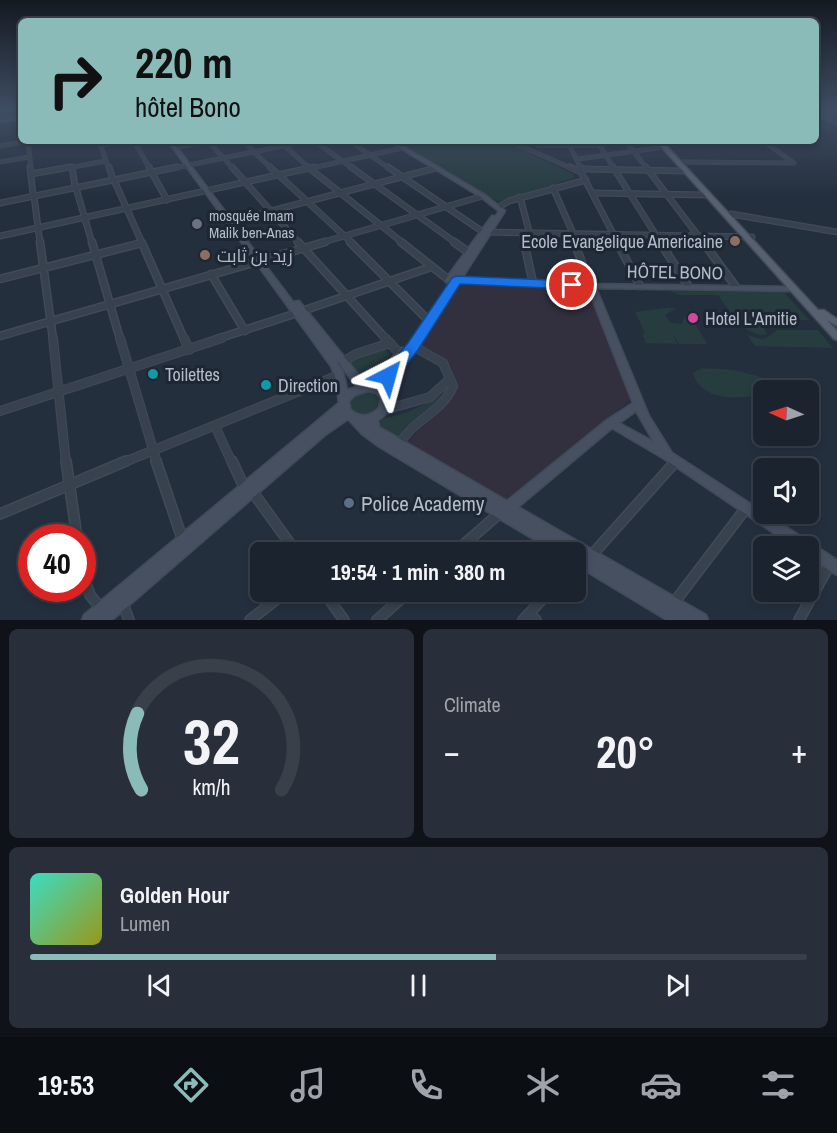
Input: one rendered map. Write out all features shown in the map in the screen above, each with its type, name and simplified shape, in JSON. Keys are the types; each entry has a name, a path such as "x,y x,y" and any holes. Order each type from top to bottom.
{"main road":[{"path":"663,144 731,214 748,235"},
{"path":"663,144 818,312 837,337"},
{"path":"777,267 793,289 837,329"},
{"path":"818,312 837,323"},
{"path":"818,312 819,322 837,344"}],"street":[{"path":"0,146 18,143"},
{"path":"28,144 37,229 60,391 68,484 75,524"},
{"path":"100,144 113,180 128,208 189,350"},
{"path":"136,144 167,200"},
{"path":"174,144 259,260"},
{"path":"212,144 273,210 345,296 400,354"},
{"path":"246,144 391,280 426,318"},
{"path":"0,202 283,144 309,168 342,192 431,267 453,280"},
{"path":"319,144 468,252"},
{"path":"355,144 448,208 486,231 571,232"},
{"path":"89,620 103,615 183,541 348,410 351,392 371,388 413,346 468,252 502,211 499,207 394,144"},
{"path":"516,144 581,171 686,171"},
{"path":"538,144 543,156"},
{"path":"569,144 640,286"},
{"path":"599,144 688,286"},
{"path":"628,144 736,287"},
{"path":"578,159 658,144"},
{"path":"682,162 794,163 767,144"},
{"path":"0,236 401,148"},
{"path":"0,162 29,157"},
{"path":"30,174 106,161"},
{"path":"72,167 90,241 97,254 153,453 183,541"},
{"path":"232,221 435,169"},
{"path":"499,207 520,197 586,180"},
{"path":"553,188 639,404 651,430 672,459"},
{"path":"208,190 299,312 342,362 387,401 384,410"},
{"path":"594,193 708,195"},
{"path":"0,336 482,197"},
{"path":"371,388 400,354 486,231 498,208 482,197"},
{"path":"520,197 529,231"},
{"path":"731,214 837,232"},
{"path":"486,231 748,235"},
{"path":"522,233 533,283"},
{"path":"0,279 142,243"},
{"path":"0,411 189,350 431,267"},
{"path":"211,274 245,331"},
{"name":"HÔTEL BONO","path":"453,280 591,286 793,289"},
{"path":"299,312 335,365 348,410 366,431 382,443 505,510 554,542"},
{"path":"342,362 356,354 390,343"},
{"path":"399,445 404,433 449,396 453,386 438,359 413,346"},
{"path":"0,514 68,484 291,398 339,375"},
{"path":"372,418 384,410 406,406 435,394 446,386 450,379"},
{"path":"467,542 611,423 639,404"},
{"path":"348,410 372,418"},
{"path":"372,418 374,429 378,433 554,542"},
{"path":"611,423 672,459 789,536"},
{"path":"215,426 248,490 288,542"},
{"path":"586,550 672,459"},
{"path":"120,599 248,490"},
{"path":"667,612 746,508"},
{"path":"799,620 834,566 819,556"},
{"path":"586,563 681,620"},
{"path":"120,599 129,620"},
{"path":"95,602 103,615"},
{"path":"250,620 273,602"},
{"path":"331,602 344,620"},
{"path":"377,620 397,602"},
{"path":"529,618 541,602"},
{"path":"667,612 701,620"}],"shaded area":[{"path":"461,283 590,286 631,399 508,503 405,444 449,402 457,385 451,366 437,353 418,345"}],"green space":[{"path":"401,144 509,144 573,174 574,178 498,202"},
{"path":"670,291 784,292 809,320 767,320 755,313 730,312 718,295 679,295"},
{"path":"676,308 665,315 671,323 681,324 685,317 691,316 707,344 679,344 672,333 677,344 646,343 642,334 645,333 635,312"},
{"path":"742,313 759,319 767,334 759,335 745,329 748,328 738,317"},
{"path":"777,330 818,330 833,348 755,346 747,335 765,338"},
{"path":"384,348 390,355 368,379 357,374 347,362"},
{"path":"702,368 734,370 772,380 753,380 753,396 731,397 703,389 693,373"},
{"path":"364,390 375,391 382,397 382,405 367,415 350,409 352,397"},
{"path":"449,392 446,398 405,427 397,438 379,425 382,419 406,413"}],"place":[{"name":"mosquée Imam Malik ben-Anas","path":"197,224"},
{"name":"Ecole Evangelique Americaine","path":"735,241"},
{"name":"زيد بن ثابت","path":"205,255"},
{"name":"Hotel L'Amitie","path":"693,318"},
{"name":"Toilettes","path":"153,374"},
{"name":"Direction","path":"266,385"},
{"name":"Police Academy","path":"349,503"}],"route":[{"path":"388,376 413,346 456,280 572,285"}]}
